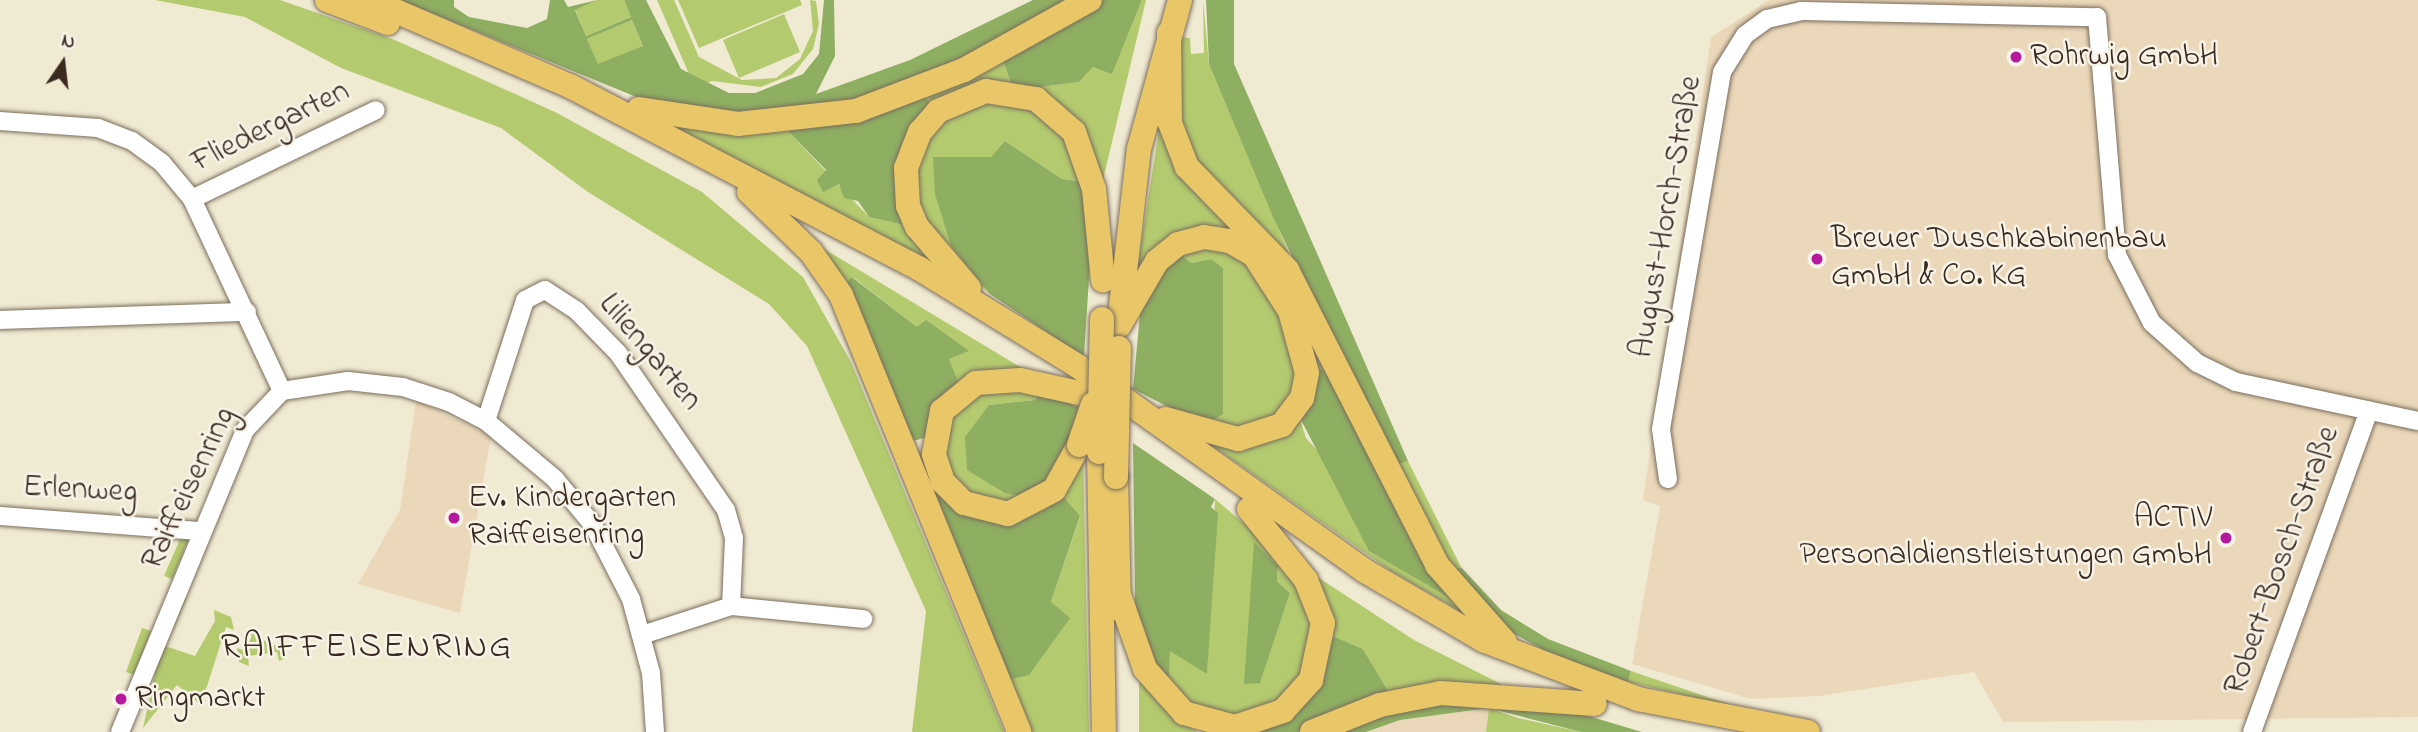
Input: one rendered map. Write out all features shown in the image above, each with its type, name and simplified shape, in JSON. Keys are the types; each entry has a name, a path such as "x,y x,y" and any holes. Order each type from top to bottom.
{"highway":[{"path":"327,0 371,6 749,192 953,307 1094,391 1249,509 1440,636 1595,704"},
{"path":"401,20 570,86 684,119 808,120 918,90 1090,0"},
{"path":"1103,281 1127,125 1162,0"},
{"path":"1120,732 1113,331 1132,188 1168,33 1180,0"},
{"path":"1168,33 1170,123 1186,167 1287,270 1437,565 1464,602 1521,657"},
{"path":"570,86 843,225 993,313 1142,411 1365,571 1521,657 1681,711 1808,732"},
{"path":"993,313 924,239 906,193 908,157 920,132 937,111 973,93 999,90 1037,99 1074,132 1094,189 1103,281 1113,331"},
{"path":"749,192 811,252 841,295 1019,732"},
{"path":"1104,732 1089,448 1094,391 1113,331 1167,251 1191,239 1219,237 1244,248 1270,275 1304,347 1302,398 1267,435 1226,438 1142,411"},
{"path":"1089,448 1054,490 1008,514 964,503 943,482 934,454 942,411 976,383 1020,380 1094,391"},
{"path":"1119,595 1149,677 1184,713 1235,727 1283,711 1311,680 1323,623 1306,580 1249,509"},
{"path":"1312,732 1380,705 1441,693 1489,691 1595,704 1699,732"}],"street":[{"name":"August-Horch-Straße","path":"1668,479 1661,429 1722,72 1745,35 1767,19 1801,11 2083,12 2097,17 2115,245 2145,314 2188,358 2226,379 2369,411"},
{"name":"Fliedergarten","path":"192,200 376,110"},
{"path":"0,121 98,128 132,141 175,175 192,200 282,391"},
{"name":"Liliengarten","path":"486,421 525,300 545,290 582,316 618,354 722,503 734,538 731,606"},
{"path":"0,320 247,312"},
{"name":"Raiffeisenring","path":"120,732 199,531 245,430 282,391 327,381 380,383 442,399 486,421 555,479 593,525 642,635 655,732"},
{"path":"2369,411 2418,421"},
{"name":"Robert-Bosch-Straße","path":"2252,732 2369,411"},
{"name":"Erlenweg","path":"0,516 199,531"},
{"path":"642,635 731,606 863,619"}],"shaded area":[{"path":"1769,0 2418,0 2418,717 2003,722 1974,672 1819,696 1751,699 1632,664 1660,506 1643,500 1711,37"},
{"path":"416,400 491,436 460,613 358,584 400,510"},
{"path":"1489,708 1486,732 1367,732 1400,720"}],"green space":[{"path":"155,0 280,0 395,40 555,112 702,192 803,277 851,362 1004,732 912,732 926,611 807,346 769,304 588,192 501,128 341,68 245,17"},
{"path":"399,0 454,0 454,7 469,17 527,28 547,19 550,0 564,0 568,7 597,0 575,10 586,36 631,17 624,0 646,0 681,69 729,93 755,93 803,74 819,54 824,0 834,0 835,56 816,94 910,60 1033,0 1071,0 977,55 863,103 736,116 656,105","holes":["632,20 643,46 598,64 587,39"]},
{"path":"597,0 624,0 631,17 586,36 575,9"},
{"path":"657,0 674,0 699,57 742,80 776,78 800,59 813,31 810,0 816,1 819,24 813,49 793,74 761,87 712,81 695,88"},
{"path":"678,0 800,0 802,5 699,48"},
{"path":"1102,0 1142,0 1112,74 1093,67 1079,82 1032,88 1011,83 1002,58"},
{"path":"1142,0 1146,0 1101,188 1032,88 1079,82 1093,67 1112,73"},
{"path":"1203,0 1209,64 1297,272 1187,153 1175,87 1182,37 1190,38 1191,54 1204,53"},
{"path":"1206,0 1234,0 1234,64 1408,461 1393,466 1273,217 1209,64"},
{"path":"784,14 800,52 739,78 723,40"},
{"path":"632,20 643,46 598,65 587,39"},
{"path":"1002,58 1011,83 932,107 923,94"},
{"path":"923,94 932,107 919,122 908,226 869,217 858,201 844,198 839,184 823,192 817,180 826,170 786,129"},
{"path":"1016,99 1063,126 1086,182 1062,179 1005,141 951,246 990,294 942,252 912,187 918,147 961,104"},
{"path":"1162,111 1262,244 1346,393 1335,393 1313,370 1227,232 1137,269"},
{"path":"666,123 786,129 869,217 908,226 948,274"},
{"path":"1005,141 1062,179 1086,182 1090,262 1084,357 990,294 951,246 935,194 933,157 991,157"},
{"path":"816,244 1030,373 959,384 948,359 968,351 917,327 853,277 844,285"},
{"path":"1231,247 1275,293 1301,383 1261,431 1204,425 1211,259 1191,263 1177,251"},
{"path":"1177,251 1191,263 1211,259 1223,268 1223,414 1204,425 1133,389 1141,303"},
{"path":"852,277 917,327 926,320 969,351 949,359 959,384 927,437 910,442 844,285"},
{"path":"1313,370 1324,370 1335,392 1346,393 1455,601 1369,551 1299,416"},
{"path":"982,389 1040,392 1035,400 989,405 1033,498 1019,505 968,496 941,458 946,424"},
{"path":"1040,392 1079,407 1064,455 1033,498 1005,493 967,470 965,437 989,405 1035,400"},
{"path":"1299,416 1306,438 1469,616 1391,571 1210,444"},
{"path":"1133,443 1215,499 1211,507 1218,513 1207,674 1170,651 1169,695 1156,678 1135,603"},
{"path":"1083,454 1089,732 1029,732 1008,680 1051,602 1080,517 1061,494"},
{"path":"1408,461 1461,567 1448,573 1393,466"},
{"path":"925,481 971,514 1061,494 1080,516 1051,602 1070,618 1029,675 1008,680"},
{"path":"1215,499 1274,549 1318,625 1294,695 1236,721 1169,695 1170,650 1207,673","holes":["1254,543 1278,566 1277,581 1290,593 1260,682"]},
{"path":"184,530 188,540 172,579 164,576"},
{"path":"1254,542 1278,566 1277,581 1290,593 1260,683 1244,684"},
{"path":"1461,567 1501,610 1548,639 1631,671 1628,682 1553,655 1496,624 1448,573"},
{"path":"1316,576 1414,640 1503,685 1390,694 1363,649 1333,636"},
{"path":"182,597 187,598 165,646 195,656 215,621 214,610 231,617 234,630 226,627 201,705 177,685 143,728 161,646"},
{"path":"252,627 259,629 256,637 279,647 283,639 287,643 285,658 279,661 277,652 248,656 249,666 239,662 237,648 246,651 252,635 244,632"},
{"path":"142,628 151,631 134,675 126,672"},
{"path":"1333,636 1363,649 1390,694 1298,732 1260,732 1291,718 1325,672"},
{"path":"1631,671 1740,708 1628,682"},
{"path":"1139,678 1171,716 1198,732 1139,732"},
{"path":"1435,700 1575,712 1642,732 1581,732 1489,708 1400,720 1366,732 1328,732"},
{"path":"1489,708 1518,718 1581,732 1486,732"}],"place":[{"name":"Rohrwig GmbH","path":"2016,57"},
{"name":"Breuer Duschkabinenbau GmbH & Co. KG","path":"1817,259"},
{"name":"Ev. Kindergarten Raiffeisenring","path":"454,518"},
{"name":"ACTIV Personaldienstleistungen GmbH","path":"2226,538"},
{"name":"Ringmarkt","path":"121,699"}],"district":[{"name":"RAIFFEISENRING","path":"367,648"}]}
